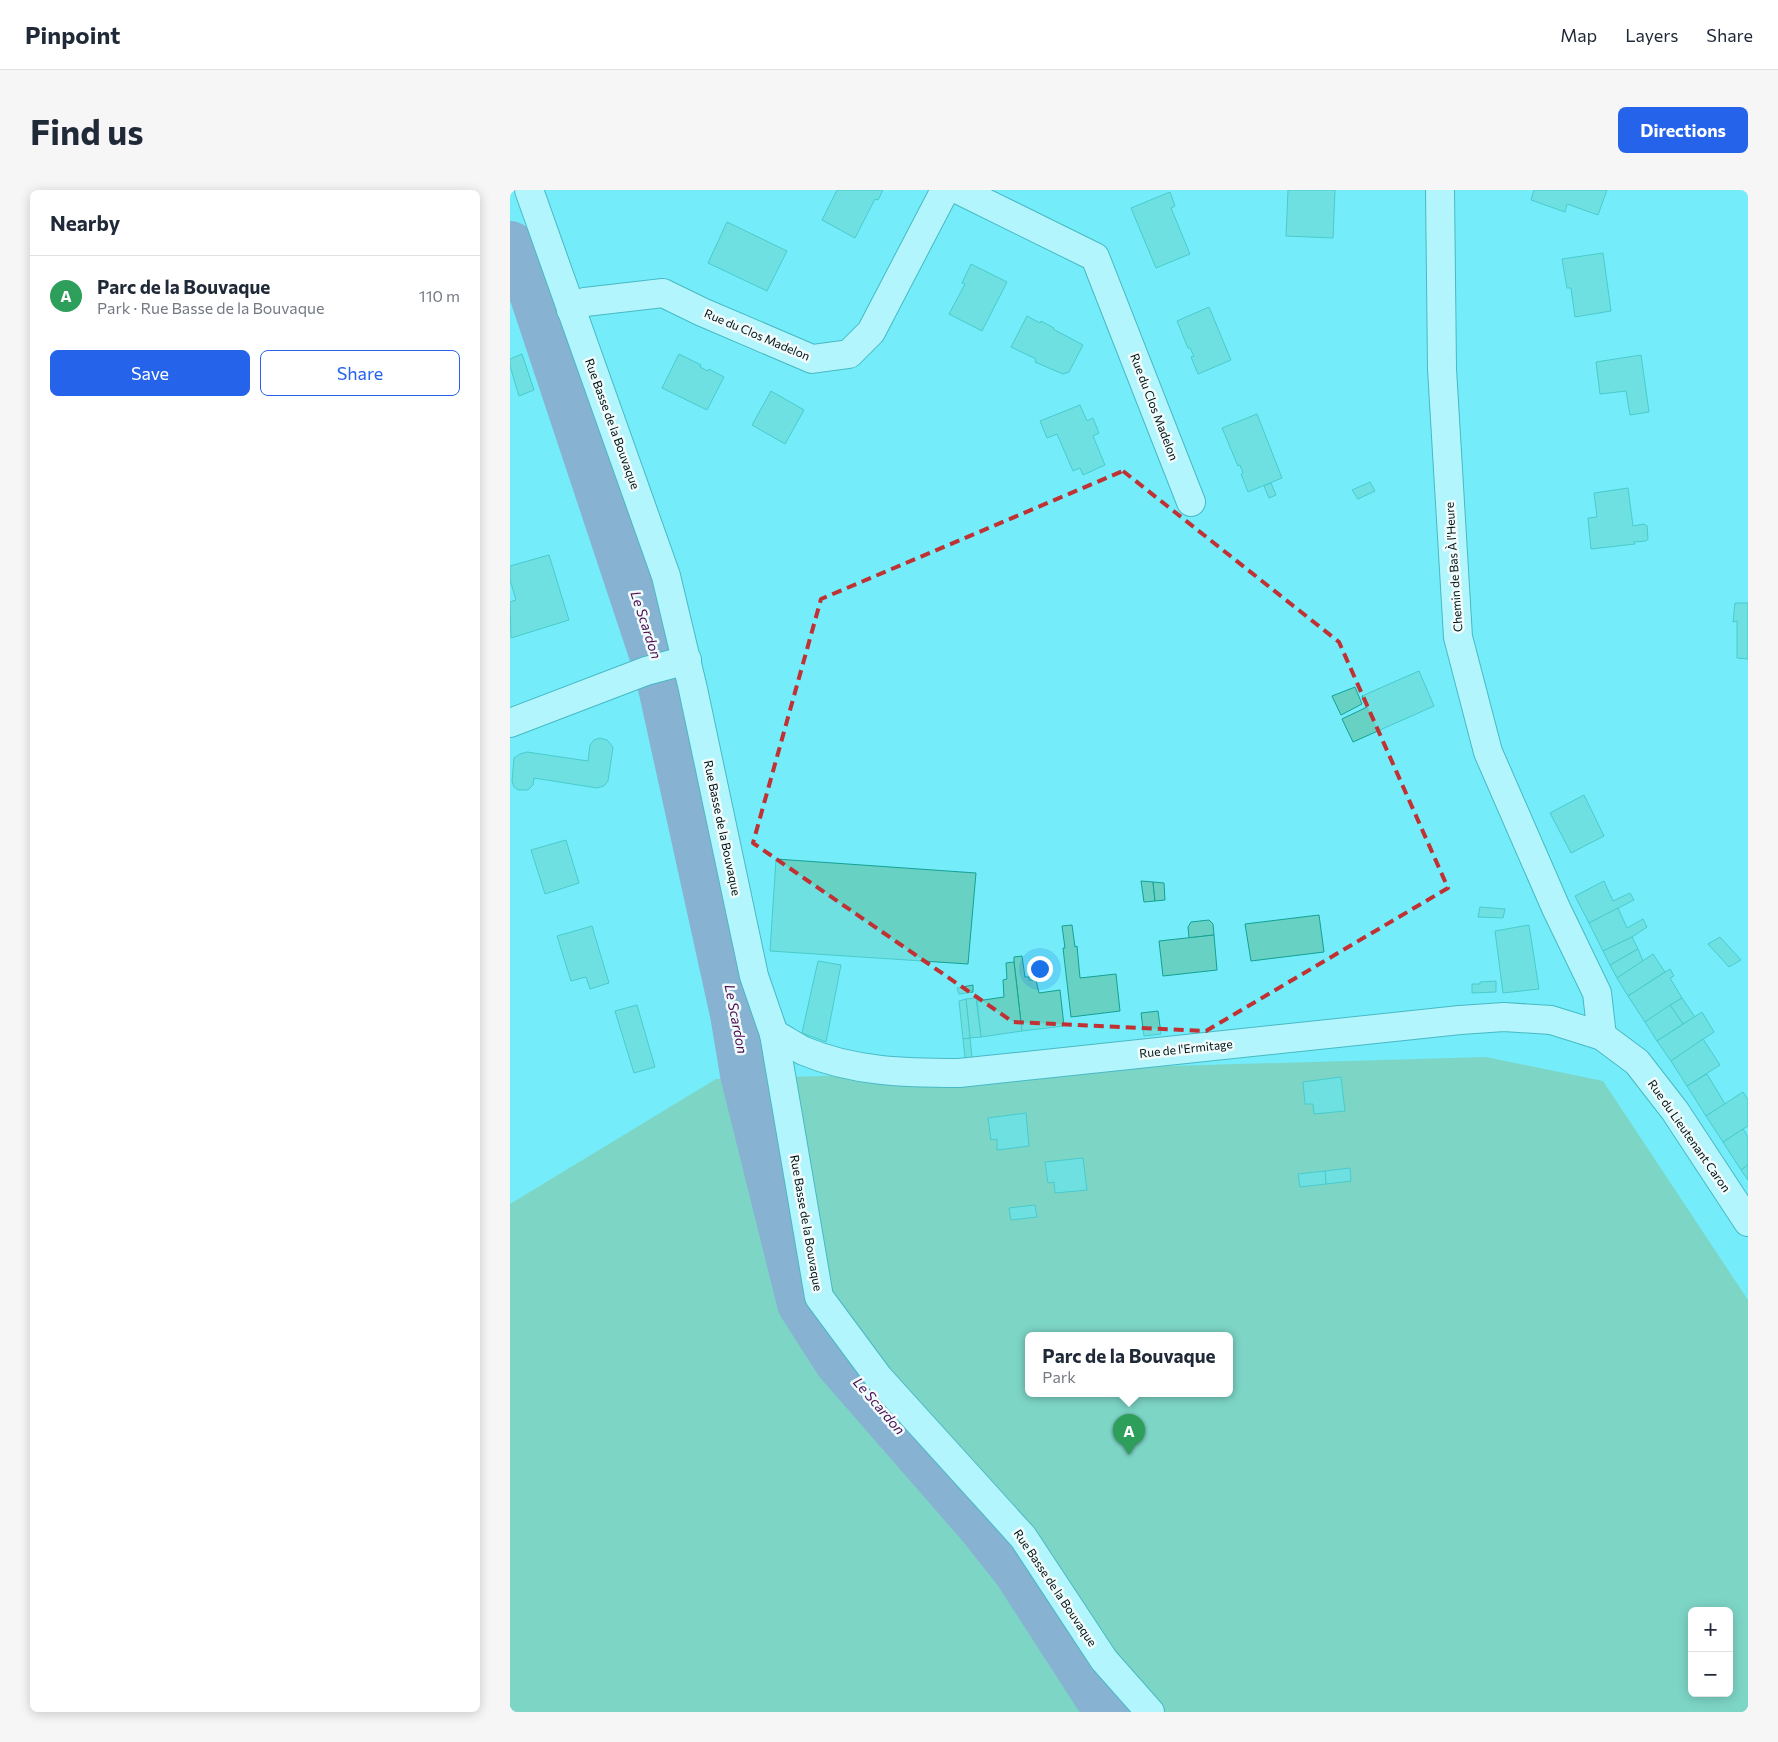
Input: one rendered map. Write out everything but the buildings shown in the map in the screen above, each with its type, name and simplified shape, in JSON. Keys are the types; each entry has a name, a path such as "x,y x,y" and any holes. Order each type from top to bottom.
{"street":[{"name":"Rue Basse de la Bouvaque","path":"529,190 666,576 667,665 754,976 774,1034 819,1297 879,1378 1023,1537 1104,1660 1150,1712"},
{"name":"Rue du Clos Madelon","path":"571,310 585,302 663,293 702,312 812,359 849,354 871,332 945,190"},
{"name":"Rue du Clos Madelon","path":"959,190 1095,257 1191,502"},
{"name":"Chemin de Bas À l'Heure","path":"1440,190 1442,368 1458,637 1488,752 1556,908 1597,992 1602,1036"},
{"path":"510,723 667,665"},
{"name":"Rue de l'Ermitage","path":"774,1034 803,1050 840,1064 878,1071 913,1073 960,1073 1504,1017 1550,1020 1602,1036"},
{"name":"Rue du Lieutenant Caron","path":"1602,1036 1636,1062 1675,1111 1748,1222"}],"highlighted area":[{"path":"1123,471 1339,642 1448,888 1206,1031 1013,1022 753,843 821,599"}],"green space":[{"path":"1486,1057 1603,1081 1748,1300 1748,1712 510,1712 510,1204 716,1079"}],"waterway":[{"name":"Le Scardon","path":"510,247 535,293 660,669 736,1014 746,1074 803,1303 840,1361 984,1526 1018,1569 1098,1693 1114,1712"}],"place":[{"name":"Parc de la Bouvaque","path":"1129,1455"}]}
